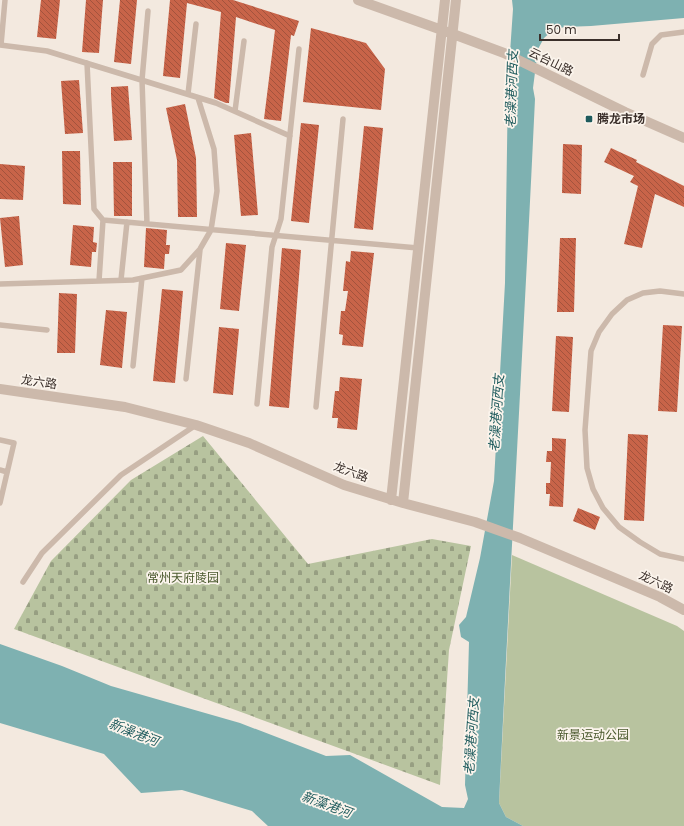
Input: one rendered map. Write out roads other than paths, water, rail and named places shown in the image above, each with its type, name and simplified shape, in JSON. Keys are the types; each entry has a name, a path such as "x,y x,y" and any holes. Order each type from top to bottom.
{"street":[{"name":"云台山路","path":"358,0 504,54 625,112 684,138"},
{"path":"391,500 446,0"},
{"path":"403,503 456,0"},
{"name":"龙六路","path":"0,389 125,407 196,425 249,443 344,485 391,500 475,522 520,538 660,597 684,610"}],"lane":[{"path":"5,0 1,45 47,51 188,94 216,103 290,136"},
{"path":"147,224 142,80 148,11"},
{"path":"188,94 196,24"},
{"path":"642,75 652,44 661,35 684,32"},
{"path":"235,111 244,41"},
{"path":"257,404 272,247 282,219 299,49"},
{"path":"87,63 94,209 103,220 99,281"},
{"path":"0,284 133,280 181,270 200,249 211,230 217,191 214,149 198,98"},
{"path":"316,407 343,119"},
{"path":"103,220 418,248"},
{"path":"121,280 127,222"},
{"path":"186,379 200,249"},
{"path":"132,366 142,278"},
{"path":"684,294 660,291 643,293 627,300 612,314 599,332 591,351 585,430 587,468 593,489 603,508 619,527 640,542 660,554 684,560"},
{"path":"0,325 47,330"},
{"path":"23,582 42,553 121,475 196,425"},
{"path":"0,440 14,443 0,501"},
{"path":"0,470 8,472"}],"water":[{"path":"512,0 684,0 684,18 564,27 552,31 544,38 538,49 533,88 535,99 499,803 506,817 523,826 268,826 252,811 182,790 141,793 104,754 0,723 0,644 62,666 111,686 240,723 326,756 350,755 442,807 464,808 468,799 465,785 469,642 461,637 459,625 466,617 480,558 494,481 505,283 508,82 513,9"}],"place":[{"name":"腾龙市场","path":"589,119"}],"water label":[{"name":"老澡港河西支","path":"511,89"},
{"name":"老澡港河西支","path":"496,413"},
{"name":"新澡港河","path":"134,732"},
{"name":"老澡港河西支","path":"471,736"},
{"name":"新藻港河","path":"327,804"}],"park label":[{"name":"常州天府陵园","path":"183,578"},
{"name":"新景运动公园","path":"593,735"}]}
